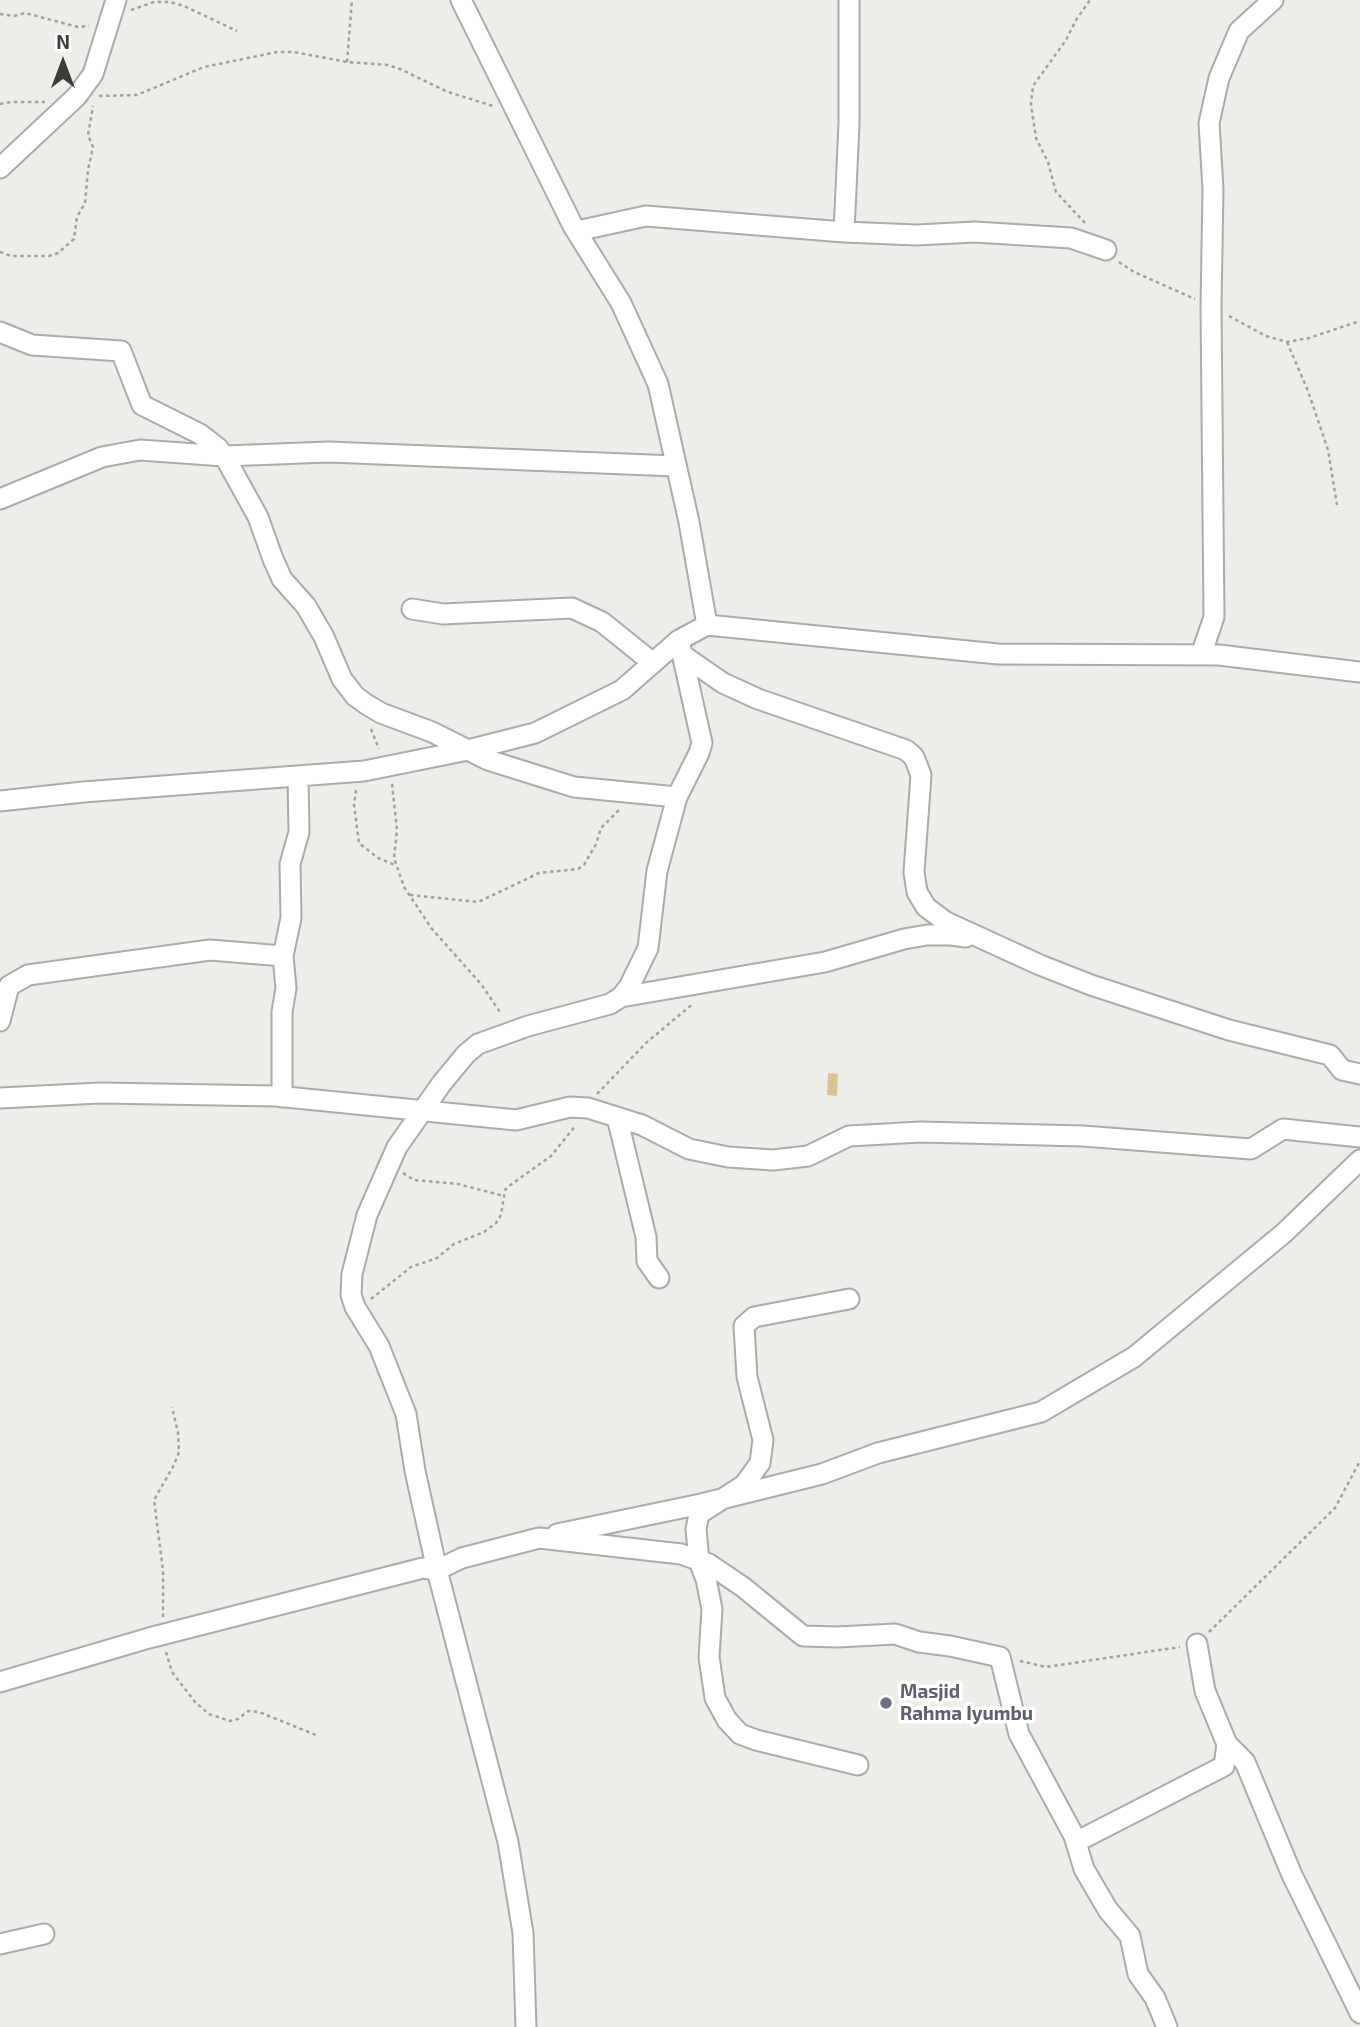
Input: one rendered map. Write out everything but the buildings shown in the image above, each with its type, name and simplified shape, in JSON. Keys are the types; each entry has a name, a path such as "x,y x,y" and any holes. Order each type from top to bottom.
{"street":[{"path":"461,0 577,231 621,303 658,384 689,523 707,625"},
{"path":"844,232 849,124 849,0"},
{"path":"1201,655 1214,617 1211,307 1213,189 1209,122 1219,78 1239,31 1273,0"},
{"path":"0,168 77,96 93,74 114,9"},
{"path":"577,231 646,216 844,232 916,235 975,232 1071,238 1106,250"},
{"path":"0,332 32,345 121,351 142,405 200,434 218,448 258,517 272,559 282,579 306,607 324,637 342,679 361,701 381,713 432,732 488,760 574,787 677,797"},
{"path":"0,499 102,457 140,450 224,456 329,452 675,466"},
{"path":"412,609 443,614 572,608 602,622 653,663"},
{"path":"0,802 83,792 364,771 468,750 535,733 622,690 653,663 681,648 707,625 998,654 1219,655 1360,672"},
{"path":"526,2027 523,1933 508,1842 437,1570 415,1471 407,1414 379,1346 355,1307 351,1295 352,1274 367,1215 389,1164 422,1111 466,1054 478,1044 528,1026 610,1004 621,997 629,987 648,948 657,871 677,797 702,743 681,648"},
{"path":"681,648 723,683 758,699 906,750 914,757 921,775 914,872 917,892 926,907 946,922 1040,965 1104,989 1229,1030 1330,1055 1342,1069 1360,1074"},
{"path":"282,1097 282,1013 286,988 283,956 291,918 290,864 299,832 298,777"},
{"path":"621,997 825,962 927,935 951,934 986,941"},
{"path":"0,1021 9,986 28,975 210,950 283,956"},
{"path":"0,1098 100,1093 282,1097 516,1120 570,1107 588,1108 642,1125 689,1149 729,1157 773,1160 808,1156 849,1136 921,1132 1083,1136 1251,1149 1283,1129 1360,1137"},
{"path":"617,1117 646,1237 647,1261 659,1278"},
{"path":"5,1676 423,1568 437,1570 462,1558 539,1538 719,1500 822,1474 878,1453 1041,1412 1135,1357 1284,1233 1360,1160"},
{"path":"849,1299 754,1317 744,1326 747,1377 763,1440 760,1463 744,1485 699,1514 696,1529 699,1561 712,1609 709,1657 715,1698 727,1720 740,1734 756,1740 858,1765"},
{"path":"539,1538 681,1554 709,1564 743,1587 803,1636 895,1634 919,1642 1000,1657 1019,1734 1076,1842 1084,1869 1108,1910 1130,1936 1138,1974 1155,1998 1167,2027"},
{"path":"1197,1644 1205,1692 1227,1744 1245,1762 1292,1875 1360,2013"},
{"path":"1076,1842 1224,1766 1227,1744"},
{"path":"0,1944 44,1934"}],"path":[{"path":"348,62 352,0"},
{"path":"1087,225 1056,192 1048,162 1036,138 1031,104 1033,86 1090,0"},
{"path":"0,14 38,15 78,27 94,26 114,9 170,2 237,31"},
{"path":"0,252 11,256 49,256 58,253 74,239 77,217 85,204 93,147 88,135 95,96 137,95 204,67 277,52 294,52 348,62 388,65 448,92 516,113"},
{"path":"0,104 64,103 77,96"},
{"path":"1287,342 1308,391 1328,450 1337,505"},
{"path":"361,701 391,777 396,803 395,865 432,929 481,984 500,1012"},
{"path":"375,741 356,788 354,805 359,843 377,858 395,865"},
{"path":"410,895 478,902 539,873 578,869 584,865 596,844 601,828 640,793"},
{"path":"355,1307 369,1301 411,1267 437,1258 454,1244 485,1232 496,1223 501,1215 503,1196 509,1186 551,1156 610,1079 647,1042 698,1000"},
{"path":"389,1164 414,1180 466,1185 503,1196"},
{"path":"172,1408 179,1452 154,1500 163,1570 167,1661 195,1702 209,1714 230,1721 238,1719 248,1711 259,1712 316,1735"},
{"path":"1000,1657 1046,1667 1197,1644 1335,1508 1360,1461"}],"place":[{"name":"Masjid Rahma Iyumbu","path":"886,1703"}]}
